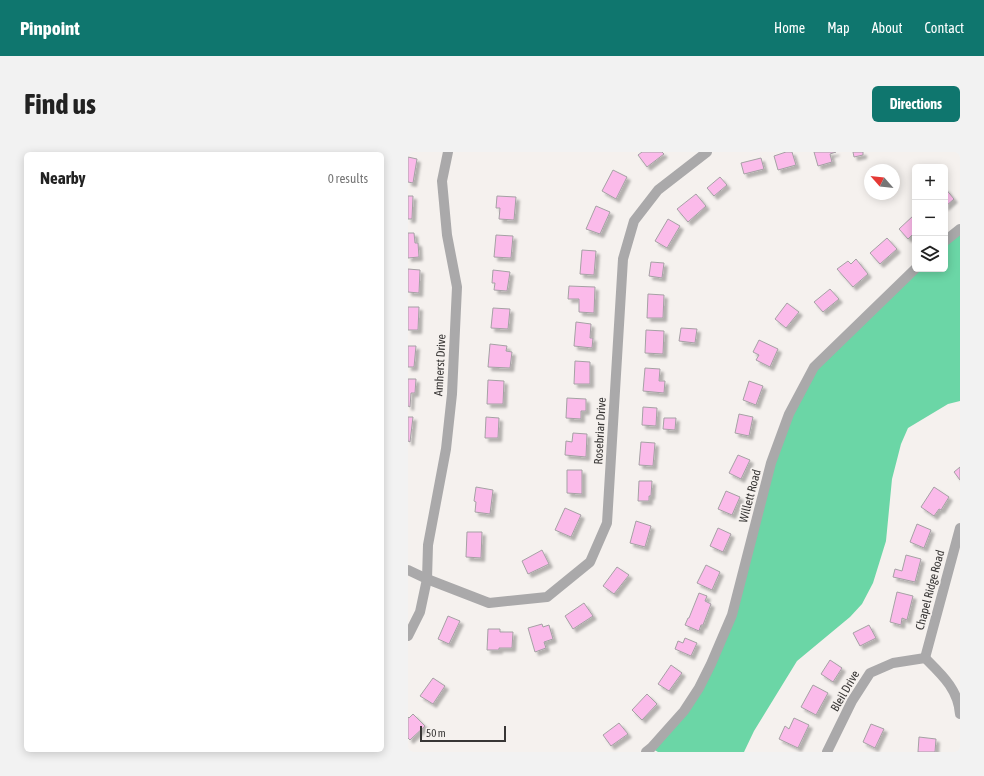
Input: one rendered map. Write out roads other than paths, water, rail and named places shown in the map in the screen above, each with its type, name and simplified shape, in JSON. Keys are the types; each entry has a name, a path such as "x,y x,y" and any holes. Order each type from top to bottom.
{"street":[{"name":"Amherst Drive","path":"408,636 420,612 427,579 428,546 446,449 452,394 457,287 447,235 442,181 448,152"},
{"name":"Rosebriar Drive","path":"408,570 489,603 547,597 590,562 607,523 623,259 634,221 658,190 707,152"},
{"path":"948,239 960,229"},
{"name":"Willett Road","path":"651,751 684,711 699,688 732,615 771,463 789,414 814,367 912,272"},
{"name":"Chapel Ridge Road","path":"925,658 960,528"},
{"path":"925,658 949,683 959,705 960,714"},
{"name":"Bleil Drive","path":"828,752 852,701 870,673 893,663 925,658"}]}
